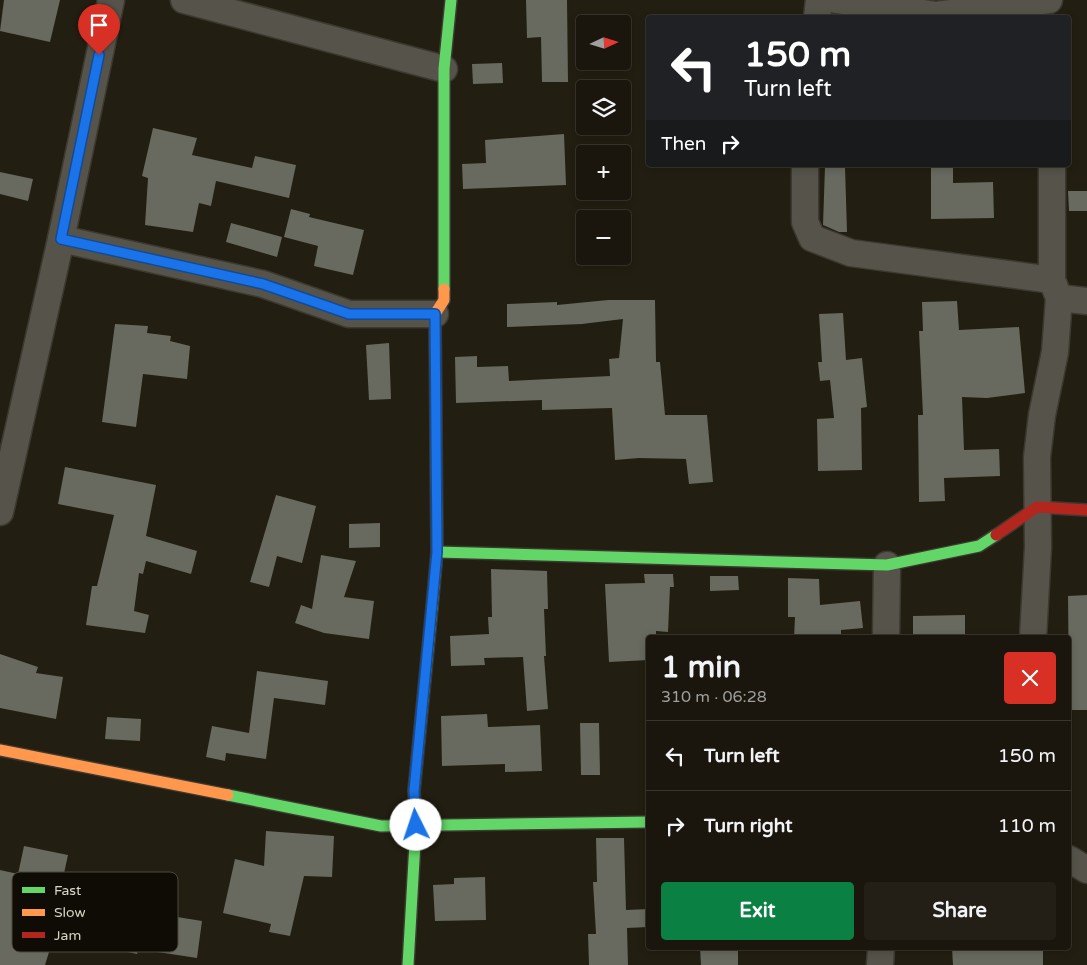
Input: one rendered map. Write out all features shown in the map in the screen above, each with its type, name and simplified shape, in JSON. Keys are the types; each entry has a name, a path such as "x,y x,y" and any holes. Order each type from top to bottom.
{"street":[{"path":"2,495 61,239 111,0"},
{"path":"184,0 444,70"},
{"path":"408,965 416,825 414,791 437,552 435,314 444,300 444,70 451,0"},
{"path":"817,15 819,0"},
{"path":"836,0 930,15"},
{"path":"943,15 1050,0"},
{"path":"1054,0 1054,15"},
{"path":"805,167 805,222 812,238 851,253 1055,289 1087,301"},
{"path":"1033,635 1038,547 1036,457 1042,415 1055,352 1052,167"},
{"path":"61,239 263,284 349,314 435,314"},
{"path":"437,552 887,565 980,546 1037,507 1087,510"},
{"path":"886,635 887,565"},
{"path":"0,750 381,826 646,822"},
{"path":"1071,851 1087,847"},
{"path":"1071,860 1087,870"},
{"path":"880,965 881,950"}],"building":[{"path":"4,0 60,0 50,42 0,31"},
{"path":"526,0 567,0 568,82 542,82 541,37 527,38"},
{"path":"502,63 503,83 473,84 472,64"},
{"path":"153,128 197,138 192,155 252,168 255,156 296,165 289,198 216,181 211,206 199,203 193,232 145,225 148,178 142,176"},
{"path":"564,134 566,185 463,189 462,164 486,163 485,140"},
{"path":"825,167 845,167 847,232 839,232 823,225"},
{"path":"931,167 953,167 953,183 993,182 994,218 931,219"},
{"path":"0,172 33,179 28,201 0,194"},
{"path":"1068,191 1087,191 1087,211 1069,211"},
{"path":"291,209 310,214 309,217 364,230 353,275 314,266 318,246 284,237"},
{"path":"231,223 282,237 277,257 226,242"},
{"path":"608,300 655,300 656,362 660,362 665,415 707,415 713,482 689,484 686,459 639,458 615,460 612,408 542,410 542,400 456,403 455,357 477,356 477,367 508,366 509,381 610,376 609,359 619,358 623,319 582,324 507,327 507,304 557,302 557,305"},
{"path":"957,301 959,330 1019,327 1025,393 987,398 962,397 964,450 999,449 1000,476 944,478 945,501 919,502 918,415 923,415 919,331 923,331 922,302"},
{"path":"843,313 846,360 862,358 867,407 861,408 862,470 818,471 817,419 834,418 830,380 820,381 818,362 822,362 819,314"},
{"path":"115,324 148,326 147,333 171,336 170,341 190,346 187,379 143,374 136,427 102,422"},
{"path":"389,343 391,399 369,400 366,345"},
{"path":"65,467 156,485 146,536 197,551 191,574 146,561 143,574 139,573 134,611 149,615 145,633 86,625 92,586 97,586 114,515 58,504"},
{"path":"276,495 316,506 302,563 277,556 269,587 250,582"},
{"path":"380,523 380,547 349,548 349,524"},
{"path":"321,555 356,561 344,597 374,601 369,639 324,633 295,623 301,605 312,609"},
{"path":"491,569 547,571 548,609 544,609 546,656 544,656 548,709 527,711 523,657 484,658 485,665 451,666 450,636 489,634 488,617 492,617"},
{"path":"644,574 673,574 674,587 670,587 668,632 656,631 656,635 646,635 646,660 609,662 605,584 645,583"},
{"path":"710,576 738,576 739,590 710,591"},
{"path":"788,578 819,579 820,605 860,601 863,628 841,630 841,635 794,635 795,617 788,617"},
{"path":"1087,595 1087,710 1071,710 1071,635 1068,635 1068,596"},
{"path":"965,615 965,635 913,635 913,616"},
{"path":"0,654 38,667 36,673 63,677 56,719 0,708"},
{"path":"257,671 328,681 325,705 274,698 266,759 226,753 225,761 206,757 212,726 249,733"},
{"path":"487,714 488,727 540,725 542,771 505,772 505,764 442,766 441,716"},
{"path":"107,717 141,719 140,741 105,739"},
{"path":"580,723 599,723 600,775 581,775"},
{"path":"266,831 334,836 332,877 304,876 290,936 269,932 271,924 223,913 235,859 264,866"},
{"path":"596,838 624,838 626,910 646,909 646,927 627,928 628,965 589,965 588,934 596,934 593,882 597,882"},
{"path":"24,846 68,855 64,872 18,872"},
{"path":"0,870 12,873 12,952 49,952 45,965 0,965"},
{"path":"485,877 486,920 435,921 433,885 454,884 454,878"},
{"path":"178,917 202,921 197,958 158,952 178,952"},
{"path":"700,950 738,950 738,965 701,965"},
{"path":"952,950 1043,950 1043,965 953,965"}],"traffic: fast":[{"path":"444,289 444,69 451,0"},
{"path":"437,552 887,565 979,546 996,535"},
{"path":"408,965 416,825 414,791 432,608"},
{"path":"228,795 381,826 646,822"}],"traffic: slow":[{"path":"432,608 437,552 435,314 444,300 444,289"},
{"path":"0,750 228,795"}],"traffic: jam":[{"path":"996,535 1037,507 1087,510"}],"route":[{"path":"99,55 61,239 263,284 349,314 435,314 437,552 414,791 416,825"}]}
